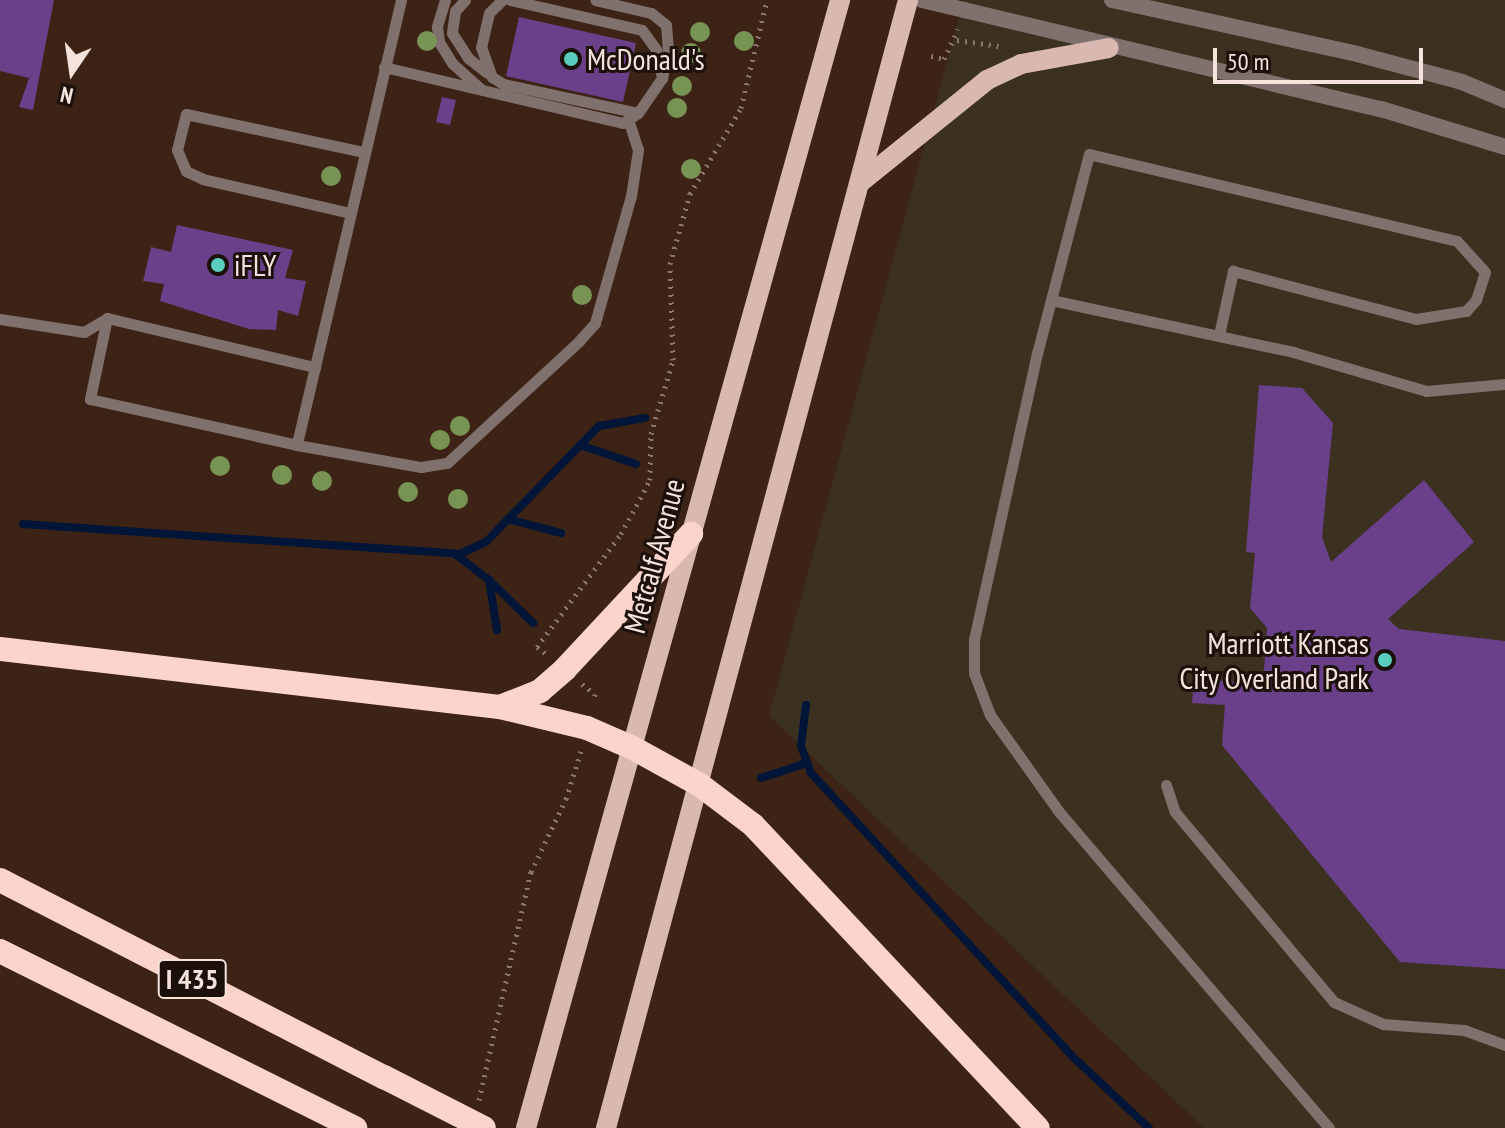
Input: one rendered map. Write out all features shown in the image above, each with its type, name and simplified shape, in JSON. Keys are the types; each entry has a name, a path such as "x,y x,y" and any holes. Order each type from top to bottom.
{"highway":[{"path":"500,707 540,691 565,669 691,534"},
{"path":"0,649 500,707 587,728 633,748 700,785 753,825 1038,1128"},
{"name":"I 435","path":"0,880 384,1077 479,1121"},
{"name":"I 435","path":"0,951 355,1128"}],"main road":[{"name":"Metcalf Avenue","path":"526,1128 840,0"},
{"path":"606,1128 908,0"},
{"path":"862,181 987,80 1021,64 1109,48"}],"street":[{"path":"922,0 1059,29 1109,48 1381,109 1505,147"},
{"path":"1112,0 1357,54 1462,82 1505,100"}],"lane":[{"path":"297,445 401,0"},
{"path":"445,0 437,27 439,42 453,64 485,92"},
{"path":"465,0 455,11 452,33 468,58 503,84 633,116"},
{"path":"490,75 481,47 489,13 502,0"},
{"path":"510,0 642,30 656,49 662,78"},
{"path":"384,67 606,122 633,116 662,78 668,52 666,25 651,13 595,0"},
{"path":"350,213 203,179 186,171 177,150 186,114 364,152"},
{"path":"107,318 90,399 297,445 421,467 447,463 595,323 631,196 638,150 633,116"},
{"path":"1219,335 1233,271 1416,319 1466,311 1476,300 1485,272 1457,241 1089,154 1051,300 974,640 974,673 990,715 1060,813 1329,1128"},
{"path":"1051,300 1219,335 1426,391 1505,384"},
{"path":"0,319 84,332 107,318 315,367"},
{"path":"1166,785 1175,812 1334,1002 1383,1024 1464,1030 1505,1045"}],"path":[{"path":"545,654 537,647 621,534 650,480 651,434 673,360 670,264 690,194 741,108 766,4"},
{"path":"931,56 944,59 957,40 958,24"},
{"path":"957,40 986,46 1014,44"},
{"path":"578,680 595,694 594,701"},
{"path":"479,1121 531,872 566,799 582,748"}],"shaded area":[{"path":"964,0 1505,0 1505,1128 1204,1128 769,716"}],"building":[{"path":"0,0 54,0 33,110 19,107 29,78 0,71"},
{"name":"McDonald's","path":"519,17 636,43 623,102 506,76"},
{"path":"442,97 456,100 450,125 436,122"},
{"name":"iFLY","path":"177,225 293,250 285,278 306,281 298,316 278,310 276,330 249,329 160,301 164,284 143,281 151,247 171,252"},
{"name":"Marriott Kansas City Overland Park","path":"1259,385 1302,388 1333,423 1322,537 1331,562 1424,480 1474,542 1388,619 1399,629 1505,641 1505,969 1400,962 1222,745 1225,705 1192,703 1194,679 1263,684 1267,628 1250,608 1255,553 1246,552"}],"waterway":[{"path":"23,524 460,554 486,542 599,426 645,418"},
{"path":"580,445 636,464"},
{"path":"508,519 561,533"},
{"path":"455,554 489,580 497,630"},
{"path":"489,580 533,623"},
{"path":"806,705 801,746 811,773 1073,1057 1149,1128"},
{"path":"761,778 807,763"}],"place":[{"name":"McDonald's","path":"571,59"},
{"name":"iFLY","path":"218,265"},
{"name":"Marriott Kansas City Overland Park","path":"1385,660"}]}
